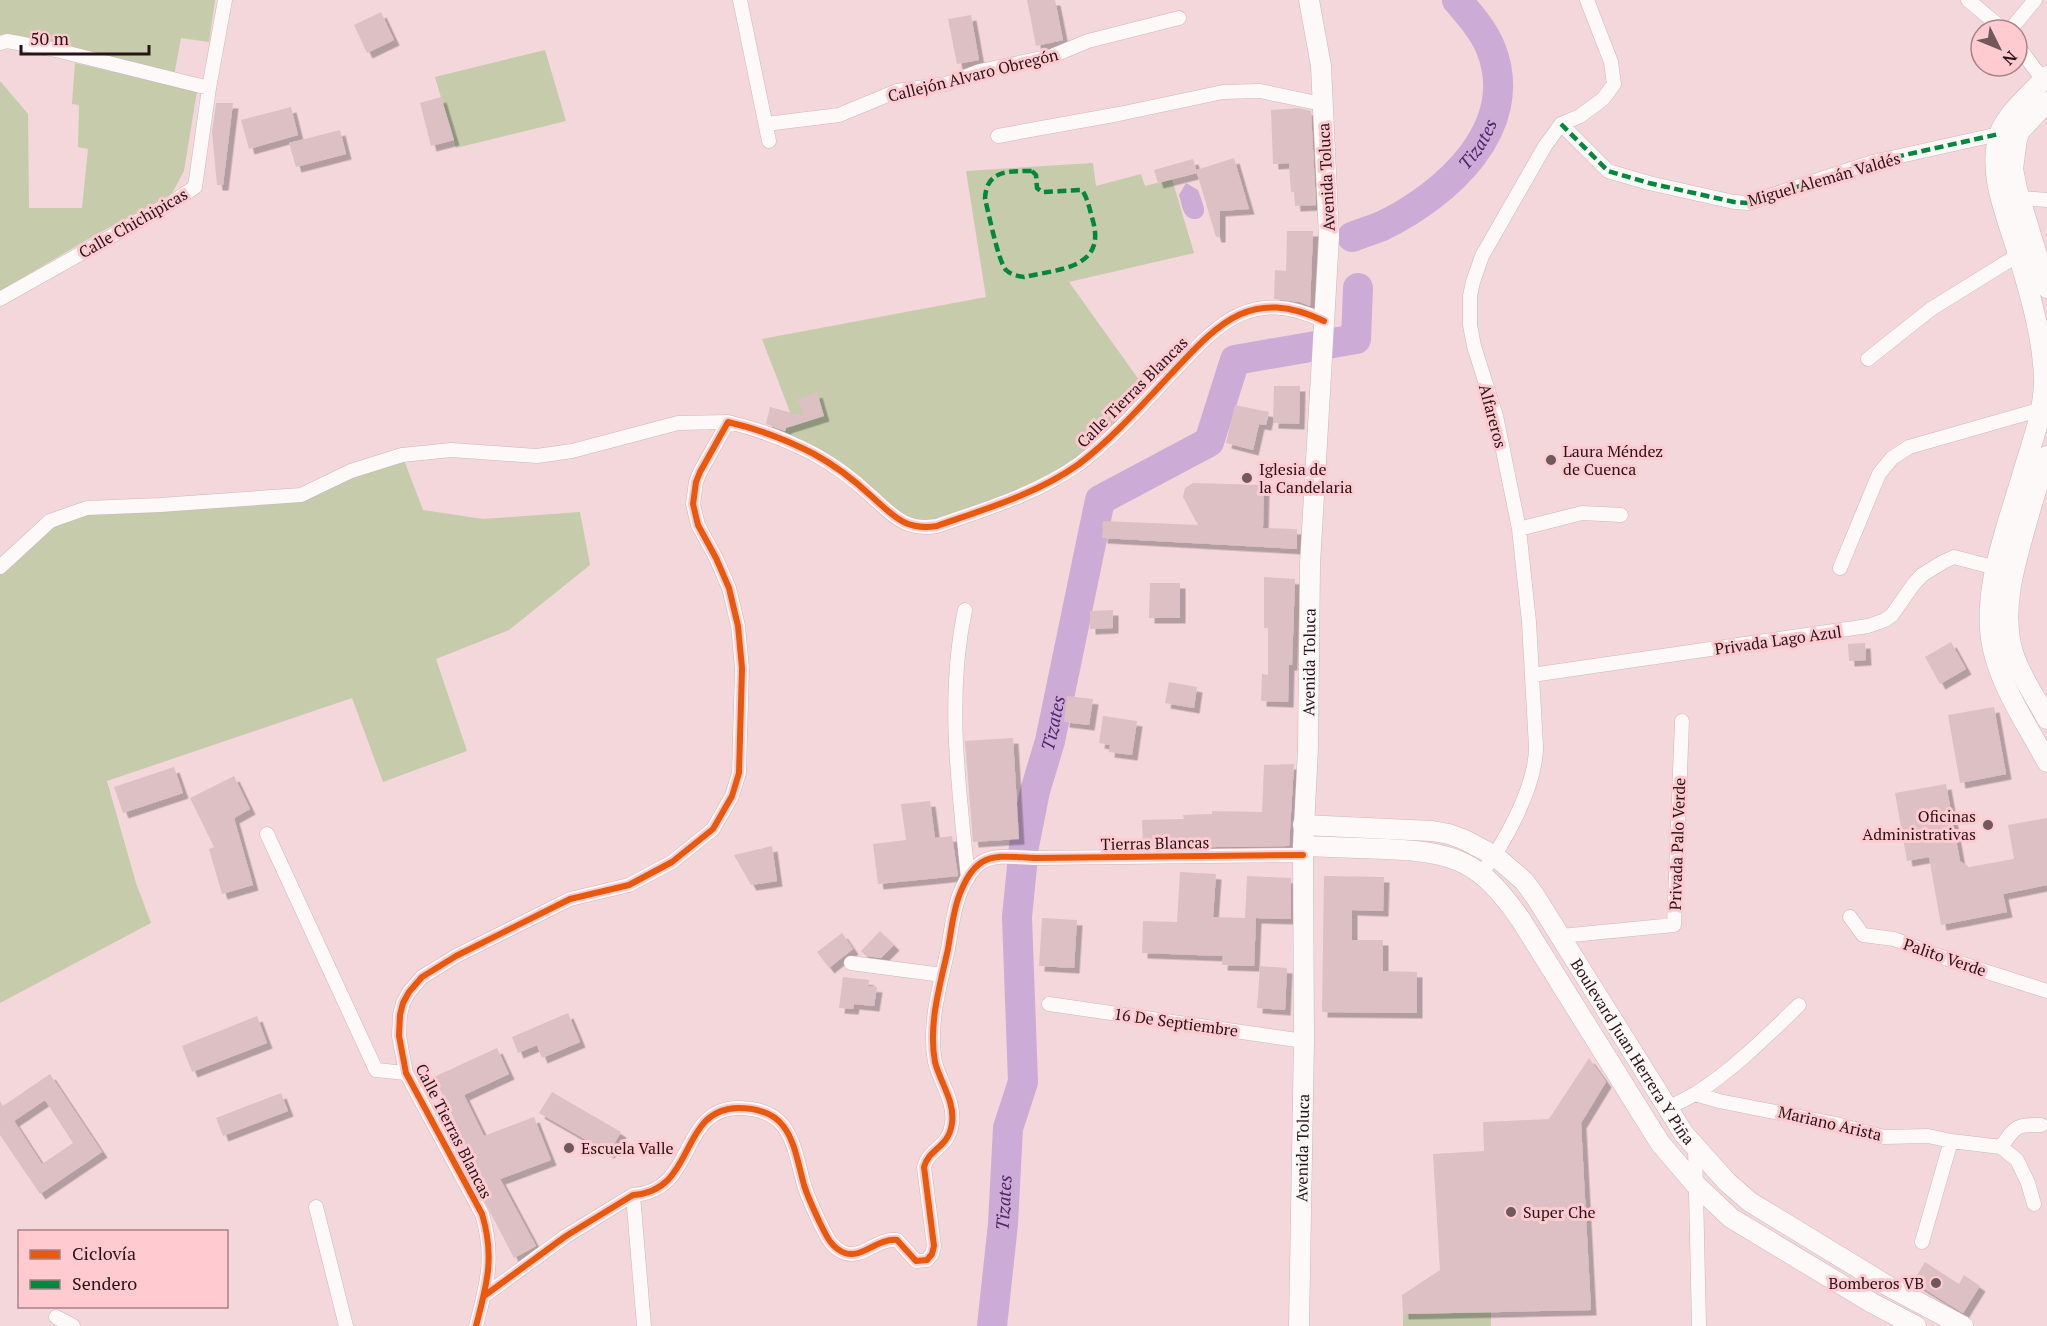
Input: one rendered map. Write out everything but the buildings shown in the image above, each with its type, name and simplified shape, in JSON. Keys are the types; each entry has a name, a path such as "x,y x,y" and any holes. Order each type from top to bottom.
{"main road":[{"name":"Avenida Toluca","path":"1299,1326 1304,1041 1303,825 1308,748 1310,564 1329,237 1321,66 1309,0"},
{"path":"2045,78 2006,121 1999,134 1995,172 2011,201 2047,288"},
{"path":"2047,102 2020,131 2016,139 2013,169 2011,201 2018,255 2031,302 2041,355 2044,409 2035,438 2040,464 2016,561 2008,618 2010,640 2017,661 2047,719"},
{"path":"2040,464 1996,568 1990,620 1994,656 2004,681 2047,762"},
{"name":"Boulevard Juan Herrera Y Piña","path":"1303,825 1432,831 1465,840 1495,856 1524,881 1668,1108 1695,1147 1727,1182 1750,1202 1888,1286 1963,1326"},
{"name":"Boulevard Juan Herrera Y Piña","path":"1303,850 1425,851 1452,858 1481,874 1501,892 1516,913 1660,1143 1695,1184 1731,1218 1872,1303 1916,1326"}],"street":[{"name":"Calle Chichipicas","path":"0,299 195,187 209,88 225,0"},
{"path":"740,0 769,141"},
{"name":"Alfareros","path":"1481,874 1495,856 1529,788 1536,754 1532,675 1519,529 1496,416 1474,346 1470,325 1470,296 1477,268 1485,250 1545,146 1561,124 1580,116 1602,99 1614,84 1611,62 1587,0"},
{"path":"1968,0 1990,18"},
{"path":"2020,18 2035,0"},
{"name":"Callejón Alvaro Obregón","path":"766,124 839,115 897,91 946,84 980,71 1052,56 1088,41 1179,18"},
{"path":"0,43 7,42 56,50 209,88"},
{"path":"2029,59 2045,78"},
{"path":"998,136 1223,92 1260,91 1322,104"},
{"name":"Miguel Alemán Valdés","path":"1561,124 1608,171 1649,183 1748,203 1873,162 1999,134"},
{"path":"2011,201 2047,200"},
{"path":"1868,359 1931,309 2018,255"},
{"name":"Calle Tierras Blancas","path":"476,1326 488,1280 490,1256 487,1231 482,1214 406,1073 399,1035 400,1015 409,992 422,977 456,956 570,899 629,885 672,862 713,829 732,796 738,773 742,668 738,626 729,588 698,525 693,504 700,472 728,422 780,438 815,454 852,479 895,518 905,524 926,528 1013,500 1078,464 1122,426 1207,335 1242,313 1270,308 1297,311 1323,337"},
{"path":"1840,568 1879,474 1900,452 1909,447 2044,409"},
{"path":"0,567 50,521 87,508 301,495 351,471 402,455 451,450 537,456 572,451 678,423 728,422"},
{"path":"1519,529 1582,513 1622,515"},
{"name":"Privada Lago Azul","path":"1532,675 1868,626 1892,615 1923,575 1954,557 1996,568"},
{"path":"484,1296 566,1236 633,1195 653,1192 668,1182 701,1126 712,1116 739,1108 760,1111 777,1119 789,1131 810,1202 832,1244 851,1254 864,1251 882,1241 897,1240 912,1259 920,1262 927,1260 932,1254 934,1246 924,1167 929,1156 947,1140 953,1121 951,1105 936,1063 933,1035 942,975 958,898 968,878 958,786 954,693 959,636 965,610"},
{"name":"Privada Palo Verde","path":"1561,936 1674,925 1682,721"},
{"path":"267,834 376,1070 406,1073"},
{"name":"Tierras Blancas","path":"968,878 984,861 998,857 1036,858 1303,850"},
{"name":"Palito Verde","path":"1850,917 1863,935 1894,939 1950,960 2047,991"},
{"path":"851,963 942,975"},
{"name":"16 De Septiembre","path":"1048,1004 1304,1041"},
{"path":"1668,1108 1708,1086 1767,1036 1799,1005"},
{"name":"Mariano Arista","path":"1695,1094 1719,1101 1836,1124 1884,1137 1928,1136 2001,1147"},
{"path":"2034,1204 2028,1183 2017,1160 2001,1147 2013,1131 2022,1125 2042,1125"},
{"path":"1922,1242 1951,1141"},
{"path":"1695,1147 1699,1326"},
{"path":"633,1195 644,1326"},
{"path":"316,1208 346,1326"},
{"path":"56,1317 73,1326"}],"green space":[{"path":"0,0 215,0 209,42 181,38 174,76 0,40"},
{"path":"545,50 566,121 456,148 435,77"},
{"path":"75,63 197,91 184,171 171,195 95,235 0,291 0,81 28,114 29,208 82,208 88,149 78,147 79,105 72,104"},
{"path":"1093,163 1096,186 1141,174 1145,186 1172,179 1194,253 1069,282 1147,391 1112,428 1076,460 1011,494 937,521 918,521 901,514 876,490 839,461 785,433 790,412 762,339 986,297 966,171"},
{"path":"404,460 423,510 483,519 580,512 590,565 509,630 436,659 467,751 383,782 352,698 107,781 136,883 151,923 0,1003 0,574 53,525 88,512 302,500 353,476"},
{"path":"1491,1312 1491,1326 1403,1326 1403,1314"}],"shaded area":[{"path":"1186,183 1198,190 1204,209 1200,218 1191,219 1183,208 1179,195"}],"waterway":[{"name":"Tizates","path":"1352,237 1382,226 1430,196 1453,177 1472,156 1487,132 1496,106 1498,78 1488,42 1457,0"},
{"name":"Tizates","path":"992,1326 1003,1224 1008,1128 1023,1082 1017,917 1024,846 1035,791 1050,741 1100,500 1209,442 1235,360 1356,339 1358,288"}],"marked path":[{"path":"1561,124 1608,171 1649,183 1748,203 1873,162 1999,134"},
{"path":"1032,171 1036,175 1037,188 1042,192 1082,190 1090,209 1095,237 1092,249 1086,258 1076,264 1024,277 1010,273 1003,265 985,199 986,189 994,177 1007,172 1032,171"}],"cycle path":[{"path":"476,1326 488,1270 486,1229 482,1214 406,1073 399,1036 403,1003 422,977 456,956 570,899 629,885 672,862 713,829 732,796 739,773 742,668 738,626 729,588 698,525 693,504 700,472 728,422 772,435 814,454 850,478 907,524 937,526 1028,492 1063,475 1079,464 1115,432 1204,340 1237,316 1255,309 1275,307 1298,311 1324,321"},
{"path":"484,1296 566,1236 633,1195 653,1190 668,1180 679,1166 705,1121 719,1112 738,1108 769,1114 787,1131 809,1199 827,1236 836,1248 851,1254 883,1242 897,1240 916,1261 927,1260 934,1246 924,1167 930,1156 947,1138 952,1123 949,1099 935,1062 934,1019 955,909 963,886 974,869 988,859 1001,857 1303,855"}],"place":[{"name":"Laura Méndez de Cuenca","path":"1551,460"},
{"name":"Iglesia de la Candelaria","path":"1247,478"},
{"name":"Oficinas Administrativas","path":"1988,825"},
{"name":"Escuela Valle","path":"569,1148"},
{"name":"Super Che","path":"1511,1212"},
{"name":"Bomberos VB","path":"1936,1283"}]}
